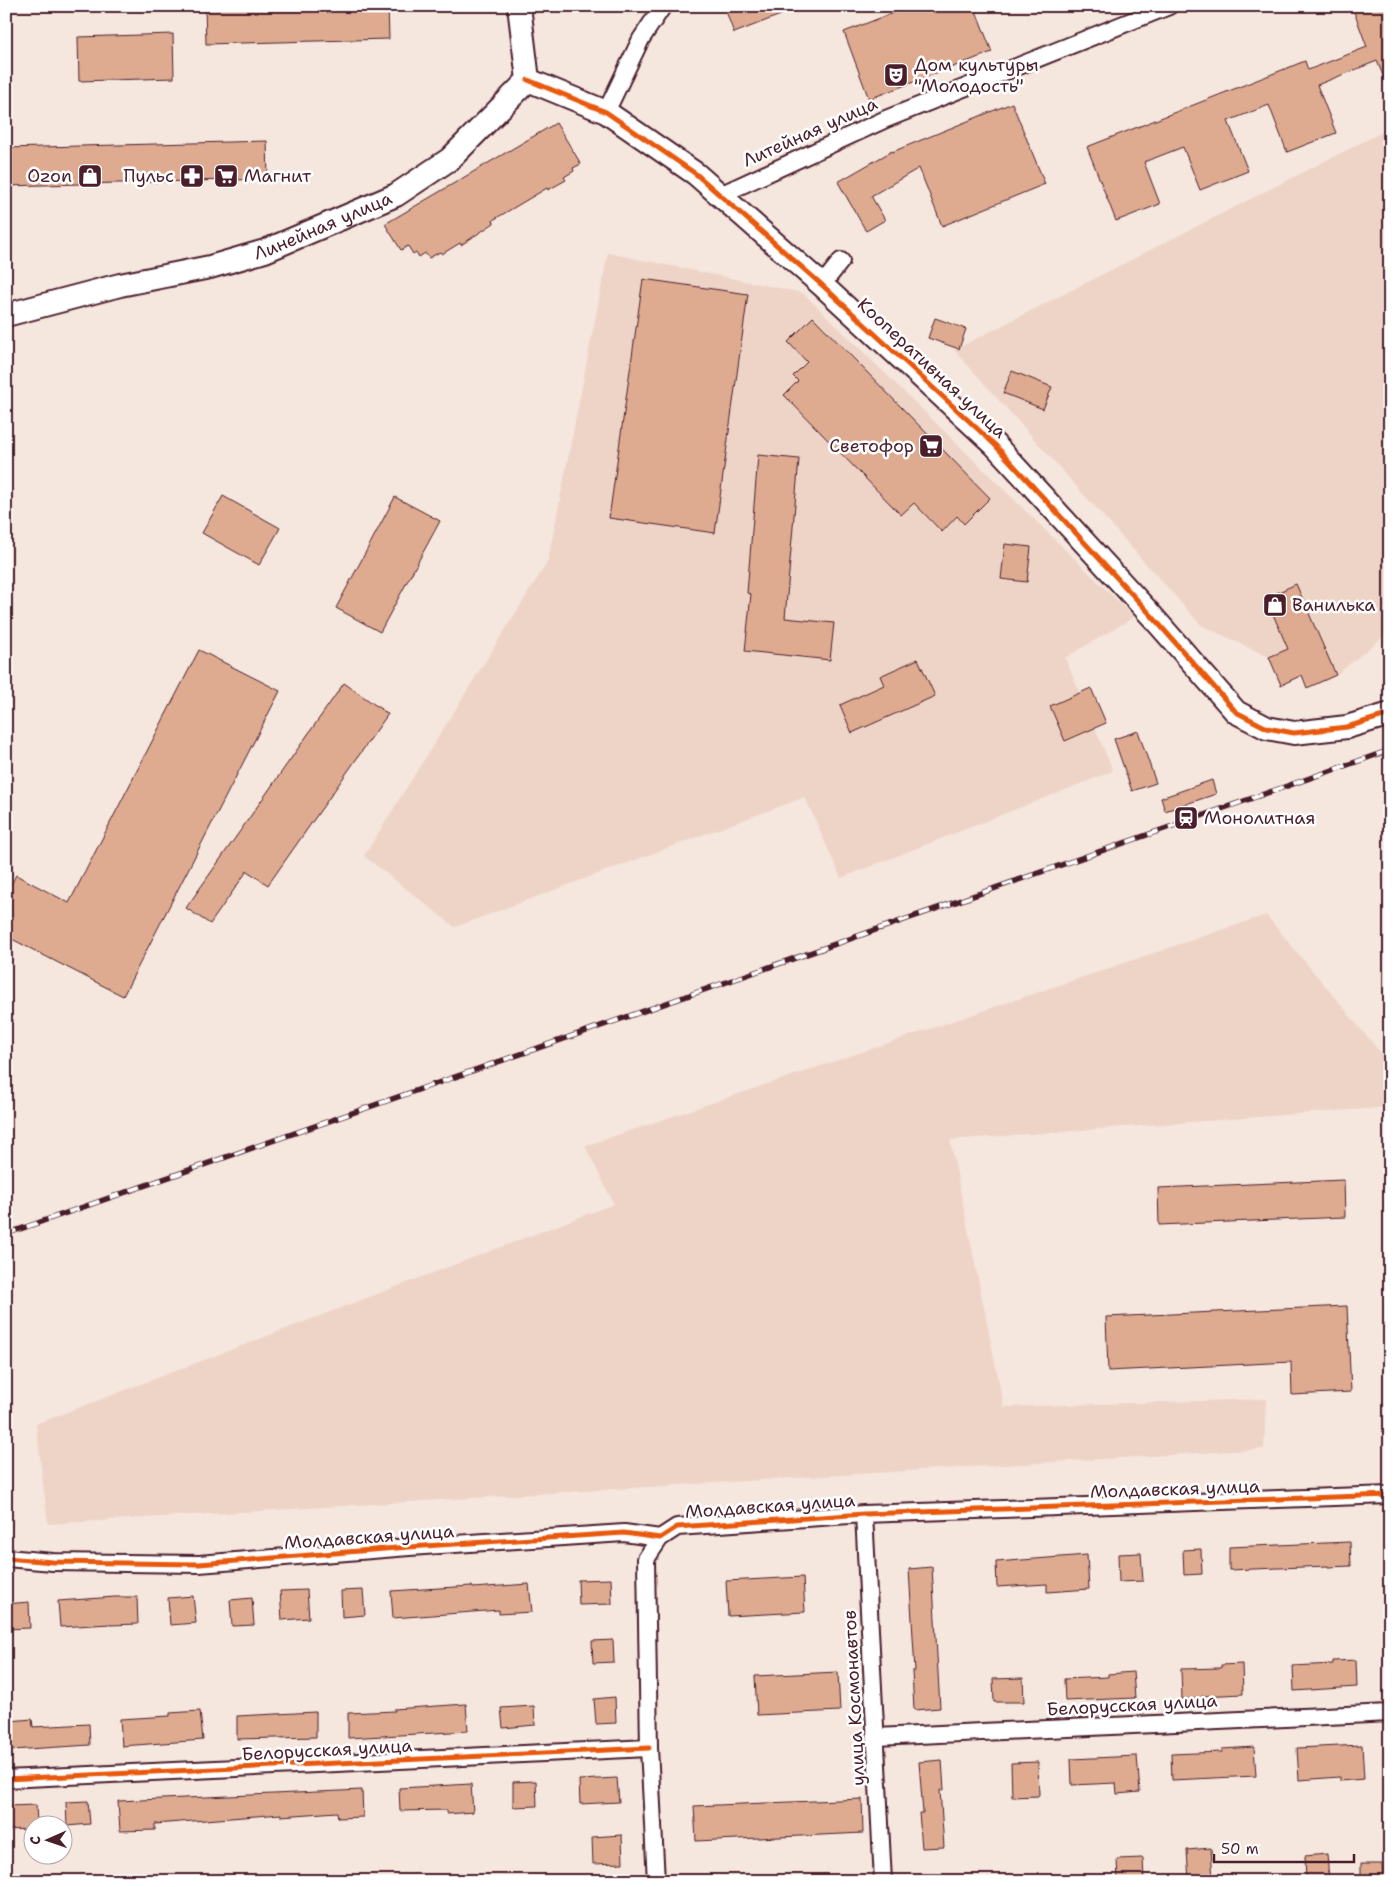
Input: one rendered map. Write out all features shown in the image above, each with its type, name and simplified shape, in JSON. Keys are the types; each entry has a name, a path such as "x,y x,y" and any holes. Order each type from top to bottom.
{"street":[{"path":"519,6 528,80"},
{"path":"606,112 641,39 664,6"},
{"name":"Литейная улица","path":"720,195 886,119 1148,10 1169,6"},
{"name":"Кооперативная улица","path":"528,80 606,112 696,174 822,285 995,445 1151,614 1236,712 1267,728 1294,733 1347,727 1390,714"},
{"name":"Линейная улица","path":"6,314 120,285 210,267 265,251 396,195 450,159 528,80"},
{"path":"822,285 842,261"},
{"name":"Молдавская улица","path":"6,1558 53,1562 199,1564 409,1547 624,1533 660,1538 677,1527 864,1514 1390,1495"},
{"name":"улица Космонавтов","path":"864,1514 883,1881"},
{"path":"656,1881 649,1748 646,1559 660,1538"},
{"name":"Белорусская улица","path":"876,1737 1390,1713"},
{"name":"Белорусская улица","path":"6,1779 649,1748"}],"shaded area":[{"path":"1390,128 1390,634 1384,636 1336,675 1307,688 1302,676 1281,685 1269,657 1201,625 954,350"},
{"path":"608,253 803,293 1134,617 1065,658 1113,771 841,878 805,797 455,927 364,856 548,561"},
{"path":"1266,915 1390,1064 1390,1107 950,1140 1004,1407 1266,1399 1264,1449 48,1524 36,1424 614,1204 585,1146"}],"building":[{"path":"388,6 389,39 206,44 205,7"},
{"path":"724,6 801,6 801,7 734,33"},
{"name":"Дом культуры \"Молодость\"","path":"911,6 974,6 992,52 869,99 844,32"},
{"path":"1361,6 1390,6 1390,92 1377,61 1317,85 1336,133 1287,152 1269,105 1228,121 1248,171 1200,190 1183,147 1144,162 1160,204 1116,221 1087,147 1305,61 1308,70 1367,47 1353,9"},
{"path":"173,34 174,78 79,81 78,37"},
{"path":"1012,103 1045,184 942,226 919,168 871,196 885,220 866,231 838,182 892,151"},
{"path":"556,123 581,164 573,168 574,171 564,177 566,180 548,190 547,188 493,220 494,223 461,245 460,243 442,254 440,252 429,258 425,253 419,257 416,252 413,254 408,246 401,250 385,224"},
{"path":"267,141 268,179 6,186 6,148"},
{"path":"643,279 748,294 715,533 609,518"},
{"path":"813,317 990,498 964,524 957,516 942,532 914,503 901,515 784,395 798,381 793,376 807,362 788,342"},
{"path":"935,318 966,329 959,349 928,338"},
{"path":"1012,371 1052,387 1043,409 1003,393"},
{"path":"758,455 799,459 785,618 834,623 830,660 745,651 751,594 747,593"},
{"path":"223,496 280,528 259,565 202,533"},
{"path":"395,497 440,521 380,632 336,608"},
{"path":"1005,544 1031,547 1027,582 1001,579"},
{"path":"1296,584 1336,675 1307,688 1302,675 1281,685 1269,657 1288,649 1266,598"},
{"path":"199,650 280,691 123,996 6,936 6,894 16,875 69,903"},
{"path":"918,659 935,696 852,733 840,705 884,685 880,676"},
{"path":"344,683 388,714 268,885 247,871 210,924 186,908"},
{"path":"1091,688 1106,723 1065,741 1050,706"},
{"path":"1138,731 1156,783 1132,791 1114,739"},
{"path":"1212,780 1216,794 1165,811 1161,798"},
{"path":"1344,1180 1345,1217 1159,1225 1158,1188"},
{"path":"1347,1306 1351,1392 1292,1395 1291,1362 1108,1371 1106,1317"},
{"path":"1350,1542 1351,1566 1229,1570 1229,1547"},
{"path":"1201,1549 1202,1574 1184,1575 1183,1550"},
{"path":"1141,1553 1143,1581 1119,1582 1118,1554"},
{"path":"1087,1555 1089,1589 1047,1592 1047,1584 997,1587 996,1562"},
{"path":"932,1567 940,1708 914,1710 912,1671 915,1671 909,1569"},
{"path":"803,1577 805,1612 728,1616 726,1581"},
{"path":"611,1579 612,1604 579,1605 578,1580"},
{"path":"529,1584 532,1612 499,1614 499,1610 393,1618 391,1591"},
{"path":"307,1590 309,1618 282,1620 280,1591"},
{"path":"363,1590 365,1615 342,1617 341,1591"},
{"path":"193,1596 196,1623 170,1625 168,1598"},
{"path":"137,1597 138,1624 60,1627 58,1601"},
{"path":"252,1598 254,1625 232,1626 230,1600"},
{"path":"29,1602 30,1628 6,1629 6,1604"},
{"path":"613,1640 614,1662 593,1663 592,1641"},
{"path":"1356,1660 1357,1687 1294,1691 1293,1666 1333,1664 1333,1661"},
{"path":"1242,1664 1243,1694 1202,1696 1202,1699 1182,1699 1181,1669 1221,1668 1221,1665"},
{"path":"838,1672 840,1711 757,1715 755,1676"},
{"path":"1133,1672 1135,1698 1065,1701 1064,1679 1108,1677 1108,1674"},
{"path":"1023,1678 1024,1702 994,1702 993,1679"},
{"path":"615,1697 616,1723 596,1724 594,1699"},
{"path":"466,1704 468,1731 348,1738 348,1713 395,1711 394,1709"},
{"path":"534,1706 535,1725 503,1728 501,1708"},
{"path":"200,1711 203,1740 122,1746 120,1719 170,1716 170,1713"},
{"path":"316,1712 316,1737 237,1739 237,1716"},
{"path":"32,1719 33,1727 89,1724 90,1745 12,1750 10,1721"},
{"path":"1362,1745 1364,1779 1340,1781 1340,1777 1299,1780 1297,1748"},
{"path":"1254,1747 1256,1776 1172,1780 1171,1754 1222,1752 1222,1749"},
{"path":"1137,1756 1140,1792 1117,1794 1116,1783 1072,1785 1071,1759"},
{"path":"942,1760 944,1790 940,1790 944,1847 922,1848 919,1813 923,1813 919,1762"},
{"path":"1038,1762 1039,1796 1012,1797 1011,1763"},
{"path":"617,1778 619,1802 580,1804 579,1780"},
{"path":"536,1781 537,1806 513,1807 513,1782"},
{"path":"471,1784 473,1812 447,1814 447,1810 400,1811 399,1788"},
{"path":"362,1790 363,1817 338,1818 337,1812 281,1816 281,1814 155,1824 155,1830 120,1831 118,1801"},
{"path":"862,1799 863,1833 696,1841 694,1806"},
{"path":"88,1801 90,1824 72,1826 72,1814 66,1814 66,1802"},
{"path":"36,1805 36,1814 22,1814 22,1829 6,1830 6,1806"},
{"path":"622,1835 623,1863 593,1864 592,1837"},
{"path":"1211,1848 1213,1881 1189,1881 1187,1850"},
{"path":"1327,1854 1329,1881 1306,1881 1305,1856"},
{"path":"1143,1858 1144,1881 1118,1881 1117,1859"},
{"path":"1361,1864 1382,1864 1383,1881 1361,1881"}],"railway":[{"path":"6,1234 1390,750"}],"cycle path":[{"path":"528,80 606,112 696,174 822,285 995,445 1151,615 1236,712 1267,728 1294,733 1347,727 1390,714"},
{"path":"6,1558 53,1562 199,1564 409,1547 624,1533 660,1538 677,1527 864,1514 1390,1495"},
{"path":"6,1779 649,1748"}],"place":[{"name":"Дом культуры \"Молодость\"","path":"896,75"},
{"name":"Ozon","path":"90,176"},
{"name":"Пульс","path":"192,176"},
{"name":"Магнит","path":"226,176"},
{"name":"Светофор","path":"931,446"},
{"name":"Ванилька","path":"1275,605"},
{"name":"Монолитная","path":"1186,818"}]}
